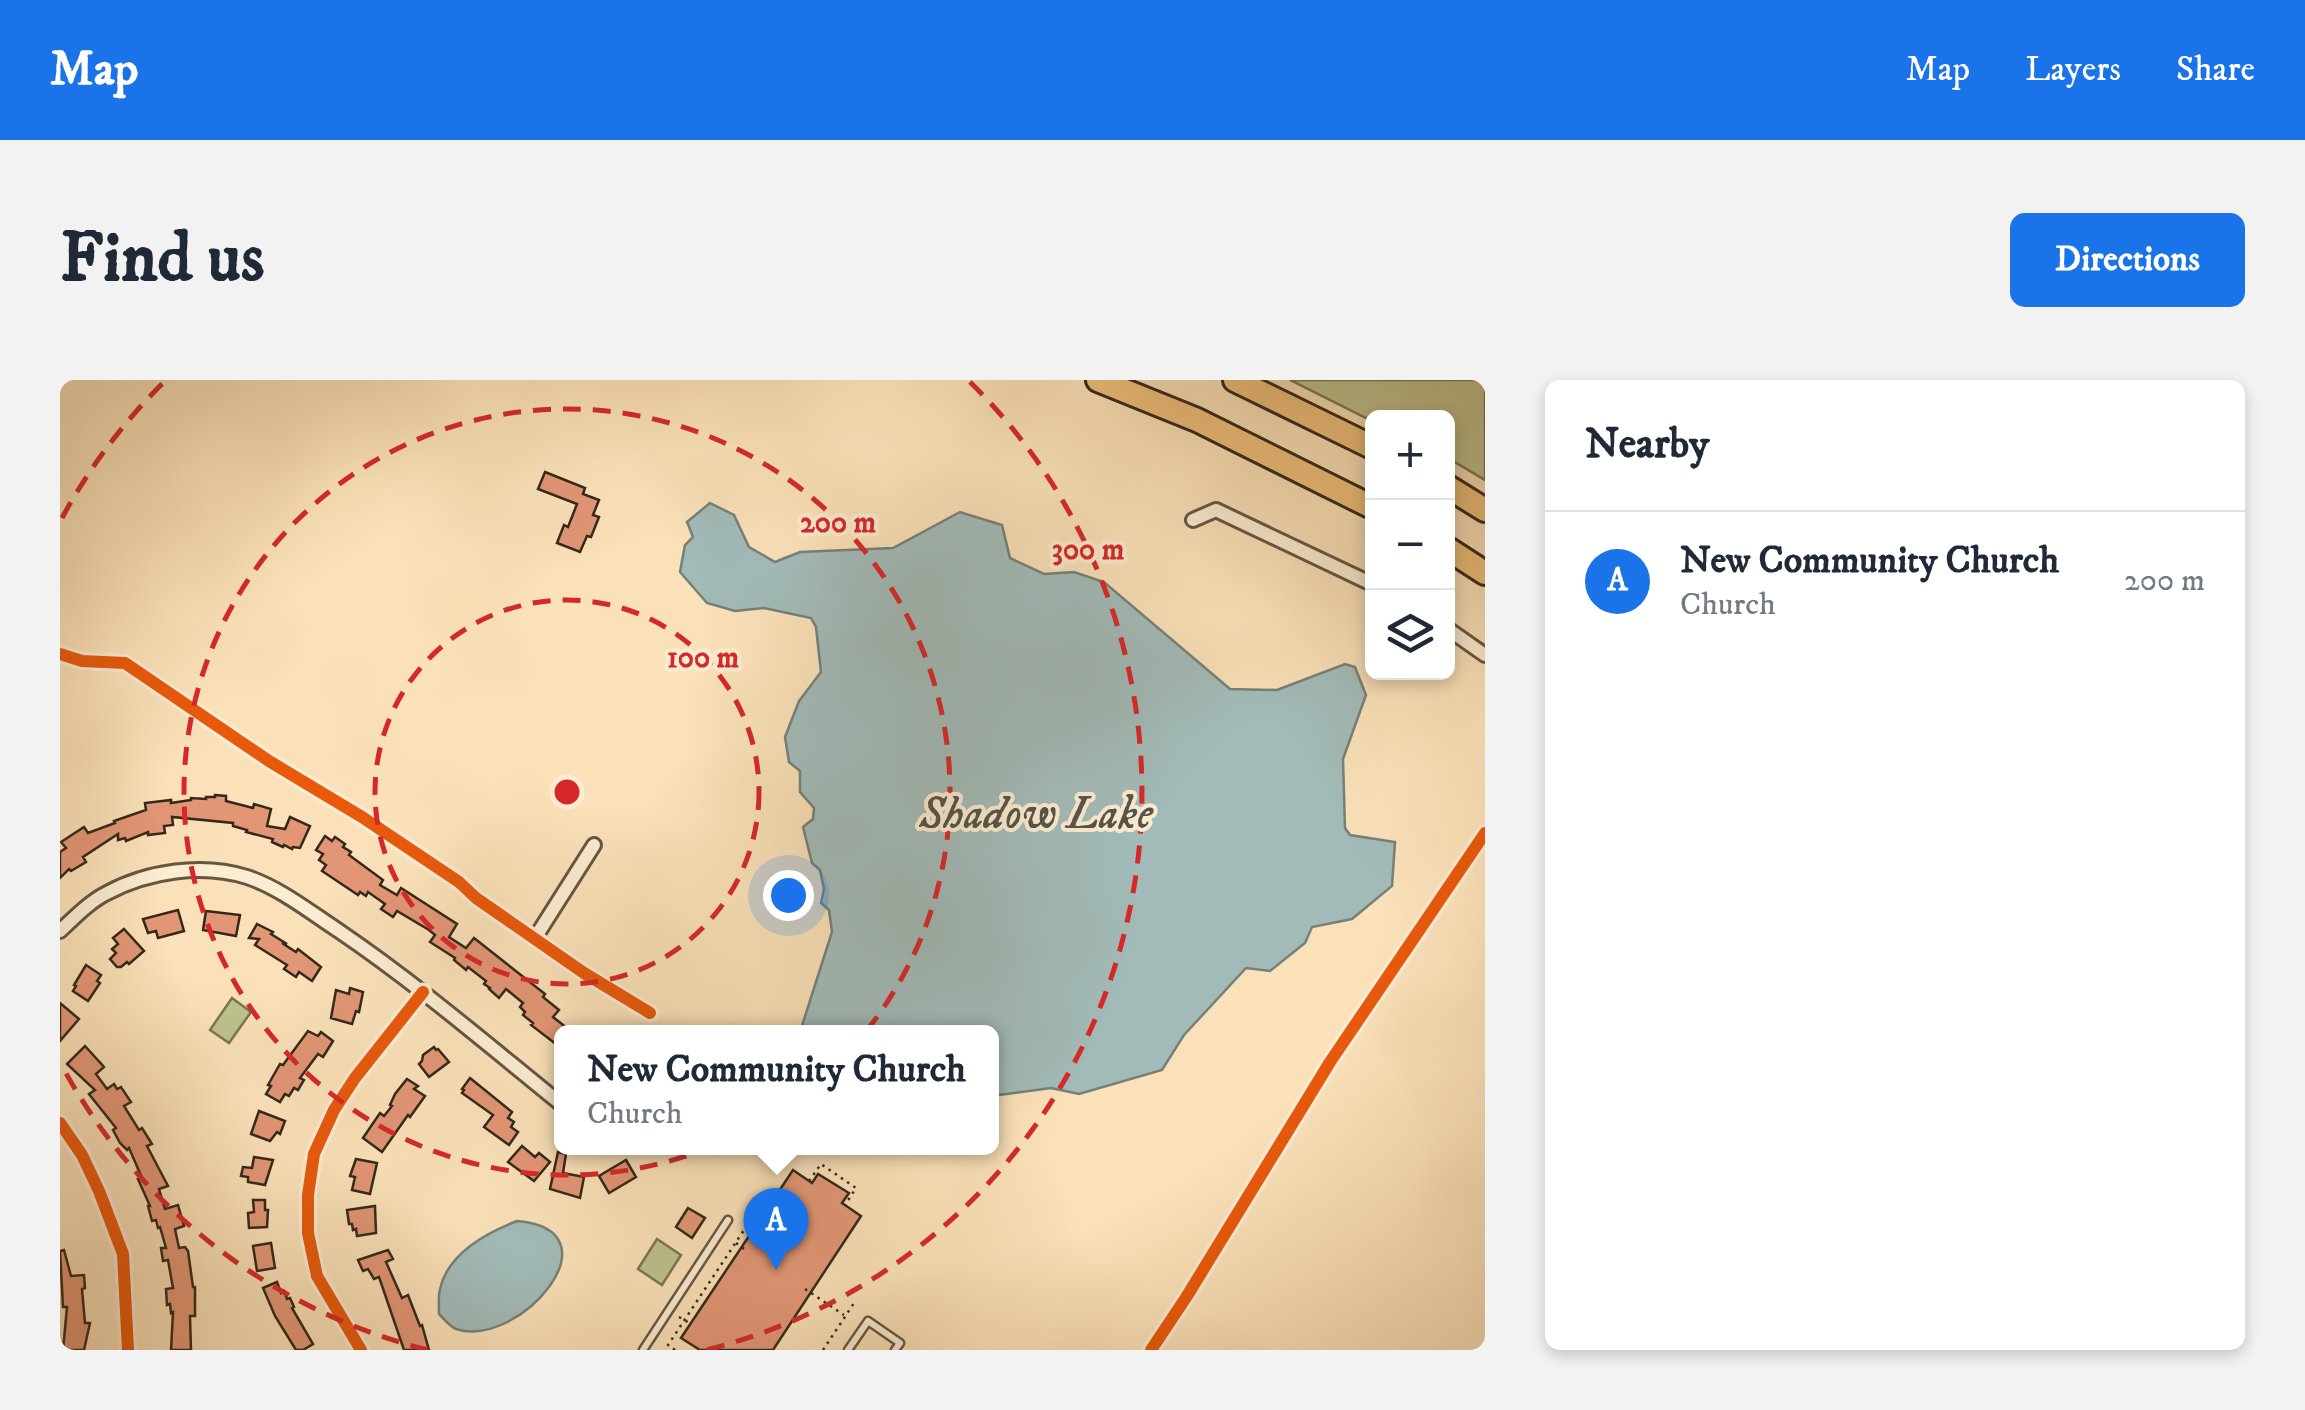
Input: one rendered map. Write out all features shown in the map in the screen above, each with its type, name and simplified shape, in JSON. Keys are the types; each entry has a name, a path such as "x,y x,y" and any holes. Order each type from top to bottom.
{"highway":[{"path":"1098,380 1196,420 1365,504"},
{"path":"1236,380 1365,444"},
{"path":"1455,492 1485,510"},
{"path":"1455,554 1485,572"}],"street":[{"path":"1194,520 1216,510 1365,581"},
{"path":"1455,634 1485,655"},
{"path":"60,654 82,661 125,663 459,882 584,973 650,1013"},
{"path":"1151,1350 1330,1062 1485,833"},
{"path":"535,938 594,845"},
{"path":"60,932 104,894 138,879 171,872 212,871 248,877 279,892 399,972 554,1098"},
{"path":"361,1350 317,1276 308,1234 314,1154 334,1110 355,1078 424,992"},
{"path":"60,1123 100,1191 123,1254 128,1350"}],"lane":[{"path":"644,1350 728,1220"},
{"path":"848,1350 868,1321 900,1342 894,1350"}],"path":[{"path":"809,1181 821,1164 838,1175 856,1188 845,1205"},
{"path":"833,1183 838,1175"},
{"path":"676,1350 668,1345 744,1230"},
{"path":"736,1243 747,1250"},
{"path":"805,1289 846,1316"},
{"path":"823,1350 854,1303"},
{"path":"685,1320 690,1324"}],"green space":[{"path":"1290,380 1485,380 1485,480 1455,462 1455,410 1365,410 1365,418"},
{"path":"232,998 251,1012 229,1043 210,1030"},
{"path":"657,1239 681,1255 662,1285 638,1269"}],"water":[{"name":"Shadow Lake","path":"710,503 734,515 749,547 775,562 800,552 893,548 960,512 1002,525 1010,558 1044,574 1074,572 1104,582 1230,689 1277,690 1345,664 1355,667 1366,695 1343,759 1345,828 1350,835 1395,842 1392,886 1352,919 1312,927 1305,943 1270,971 1246,968 1184,1035 1162,1070 1079,1094 1051,1088 999,1095 999,1025 802,1025 832,932 829,910 821,903 824,889 820,870 812,863 803,827 813,819 814,808 800,792 800,771 789,762 785,737 799,701 821,672 816,627 811,618 764,608 735,611 707,603 680,572 685,545 693,537 687,522"},
{"path":"517,1221 547,1229 561,1245 560,1265 550,1286 531,1306 507,1322 481,1331 453,1328 439,1314 444,1276 470,1246"}],"building":[{"path":"545,472 585,488 583,494 599,500 593,515 599,517 580,552 557,543 577,504 538,489"},
{"path":"215,795 253,808 254,804 271,809 267,826 285,829 290,817 310,826 300,848 283,847 233,823 172,817 173,825 164,826 165,833 148,832 126,841 118,840 118,834 60,878 60,852 66,848 61,842 84,827 88,833 115,823 146,810 145,803"},
{"path":"325,836 332,841 335,837 345,844 349,855 383,880 380,885 397,895 401,888 457,924 449,937 466,948 474,938 545,994 543,997 559,1010 553,1017 563,1025 554,1025 554,1043 523,1015 523,1003 506,989 499,998 484,984 486,981 430,942 435,935 429,930 397,911 393,917 381,909 385,904 368,892 366,896 360,892 358,895 322,871 326,865 319,860 323,854 316,850"},
{"path":"178,910 184,931 158,938 156,931 148,933 143,919"},
{"path":"206,911 240,915 236,936 203,930"},
{"path":"257,924 321,967 312,981 299,972 296,977 284,969 287,965 255,945 259,939 249,938"},
{"path":"124,929 144,951 129,964 117,967 110,959 118,944 113,938"},
{"path":"86,965 101,975 88,1001 73,991"},
{"path":"350,988 363,992 352,1024 331,1018 336,990 349,994"},
{"path":"60,1003 79,1019 60,1041"},
{"path":"308,1031 318,1036 321,1032 333,1041 323,1057 318,1054 300,1078 304,1080 298,1090 294,1088 289,1096 285,1094 280,1102 266,1094 271,1086 268,1085"},
{"path":"85,1046 104,1067 96,1074 107,1089 114,1084 117,1089 121,1087 131,1102 124,1106 152,1144 147,1146 168,1186 159,1189 165,1209 178,1205 184,1226 175,1229 179,1248 188,1251 195,1287 195,1316 190,1316 191,1350 171,1350 173,1312 167,1305 166,1289 173,1288 168,1260 163,1261 161,1248 166,1248 160,1227 156,1220 152,1221 138,1179 142,1178 129,1148 120,1143 113,1130 116,1128 89,1094 95,1090 67,1064"},
{"path":"434,1047 449,1062 429,1077 419,1064"},
{"path":"470,1078 512,1112 508,1118 518,1132 509,1145 484,1127 493,1115 462,1093"},
{"path":"407,1079 425,1096 382,1152 363,1138 380,1113 384,1116 392,1106 395,1094"},
{"path":"259,1111 285,1121 280,1134 277,1132 270,1141 251,1134"},
{"path":"522,1146 535,1157 539,1153 550,1162 534,1181 508,1162"},
{"path":"557,1155 566,1155 563,1173 584,1177 580,1198 550,1189"},
{"path":"254,1157 273,1160 265,1185 248,1182 248,1177 241,1176 243,1167 252,1168"},
{"path":"356,1159 377,1163 370,1194 352,1190 355,1177 350,1176"},
{"path":"626,1160 636,1177 609,1193 599,1176"},
{"path":"793,1170 812,1183 818,1174 849,1193 842,1203 861,1216 773,1350 700,1350 681,1338"},
{"path":"253,1200 265,1200 267,1227 249,1228 248,1213 254,1212"},
{"path":"375,1206 376,1233 357,1236 356,1229 349,1224 347,1210"},
{"path":"688,1208 705,1218 692,1238 676,1227"},
{"path":"271,1243 275,1268 257,1271 253,1246"},
{"path":"64,1250 71,1276 84,1275 85,1323 90,1323 84,1350 63,1350 67,1307 63,1307 60,1251"},
{"path":"388,1250 393,1259 386,1262 402,1298 408,1295 429,1350 404,1350 379,1277 374,1279 368,1269 363,1271 358,1260"},
{"path":"277,1282 281,1293 284,1291 290,1298 313,1344 303,1350 296,1350 263,1288"}],"cycle path":[{"path":"60,654 82,661 125,663 269,761 362,817 584,973 650,1013"},
{"path":"1151,1350 1330,1062 1485,833"},
{"path":"361,1350 317,1276 308,1233 314,1154 334,1110 355,1078 423,992"},
{"path":"60,1123 82,1155 123,1254 128,1350"}],"place":[{"name":"New Community Church","path":"776,1270"}]}
